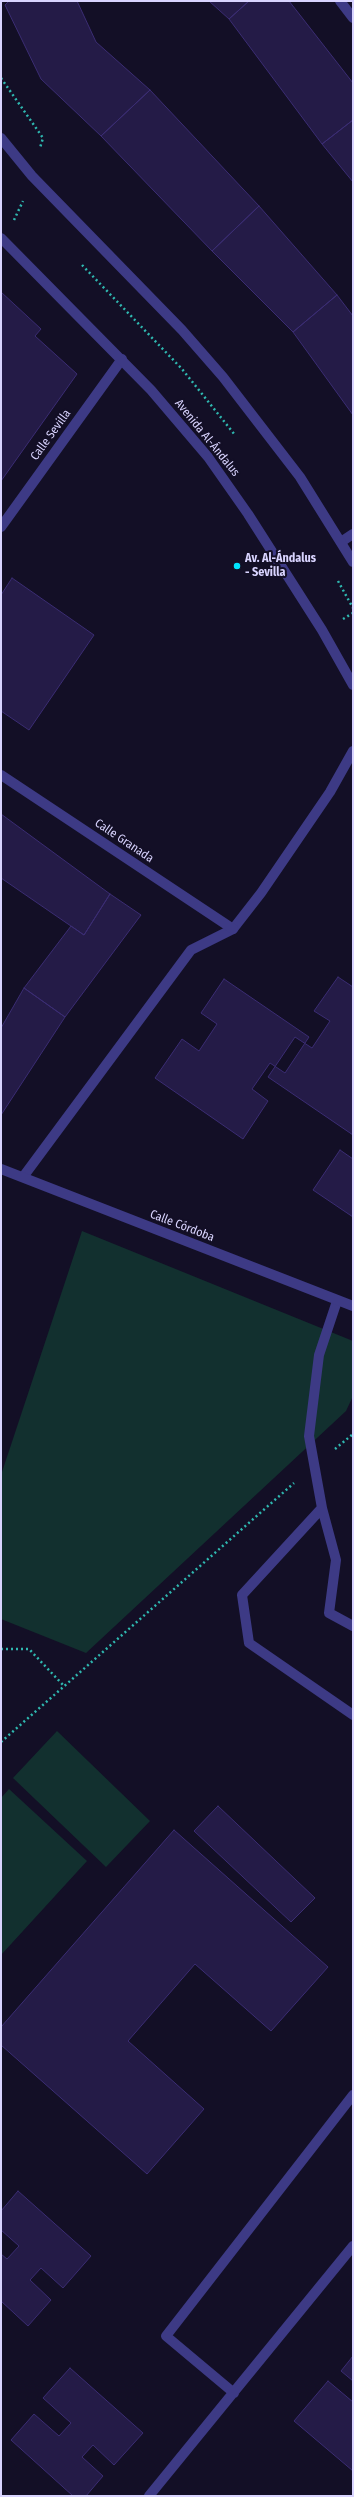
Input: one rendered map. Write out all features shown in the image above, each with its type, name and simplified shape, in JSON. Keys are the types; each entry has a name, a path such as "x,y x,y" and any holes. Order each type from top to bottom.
{"street":[{"path":"340,1 353,18"},
{"path":"1,138 32,176 182,330 223,377 300,477 353,562"},
{"name":"Avenida Al-Ándalus","path":"1,238 122,359 208,457 244,507 322,630 353,685"},
{"name":"Calle Sevilla","path":"1,527 122,359"},
{"path":"341,542 353,534"},
{"path":"23,1177 192,950 233,929 261,893 322,804 353,751"},
{"name":"Calle Granada","path":"1,775 233,929"},
{"name":"Calle Córdoba","path":"1,1169 353,1306"},
{"path":"337,1301 319,1355 309,1436 322,1508 336,1560 329,1613 353,1626"},
{"path":"322,1508 242,1595 249,1643 353,1715"},
{"path":"234,2393 166,2336 349,2107 353,2095"},
{"path":"149,2496 353,2246"}],"path":[{"path":"22,202 28,208"},
{"path":"77,259 182,369 237,437"},
{"path":"334,575 353,608"},
{"path":"1,1742 314,1465 353,1434"},
{"path":"1,1649 29,1649 64,1686"}],"green space":[{"path":"82,1231 353,1341 353,1396 346,1411 86,1653 1,1619 1,1475"},
{"path":"57,1731 150,1821 106,1867 13,1778"},
{"path":"9,1789 87,1861 1,1955 1,1798"}],"building":[{"path":"9,1 77,1 96,42 150,90 101,136 41,79 5,5"},
{"path":"209,1 249,1 229,19"},
{"path":"249,1 289,1 353,83 353,120 322,144 229,19"},
{"path":"150,90 259,206 212,251 101,136"},
{"path":"353,120 353,182 322,144"},
{"path":"259,206 337,295 293,332 212,251"},
{"path":"1,292 41,329 35,336 77,374 1,481"},
{"path":"337,295 353,316 353,415 293,332"},
{"path":"12,578 94,635 29,730 1,711 1,595"},
{"path":"1,814 110,894 84,935 1,878"},
{"path":"110,894 141,915 65,1017 24,988 71,926 84,935"},
{"path":"338,977 353,987 353,1135 268,1077 295,1037 312,1048 330,1021 314,1011"},
{"path":"224,979 309,1037 285,1073 270,1063 252,1089 268,1101 243,1139 155,1078 182,1039 199,1051 217,1024 201,1013"},
{"path":"24,988 65,1017 1,1115 1,1028"},
{"path":"340,1150 353,1159 353,1217 313,1190"},
{"path":"218,1806 315,1898 291,1922 194,1831"},
{"path":"174,1830 328,1967 271,2031 195,1964 128,2041 204,2109 147,2174 1,2045 1,2027"},
{"path":"18,2191 91,2256 63,2288 41,2268 30,2280 51,2300 28,2326 1,2301 1,2254 7,2259 19,2246 1,2230 1,2211"},
{"path":"353,2356 353,2381 341,2371"},
{"path":"70,2368 143,2433 114,2465 93,2445 82,2457 103,2476 86,2496 73,2496 11,2440 34,2414 59,2436 71,2423 43,2398"},
{"path":"328,2381 353,2402 353,2471 294,2421"}],"place":[{"name":"Av. Al-Ándalus - Sevilla","path":"237,566"}]}
